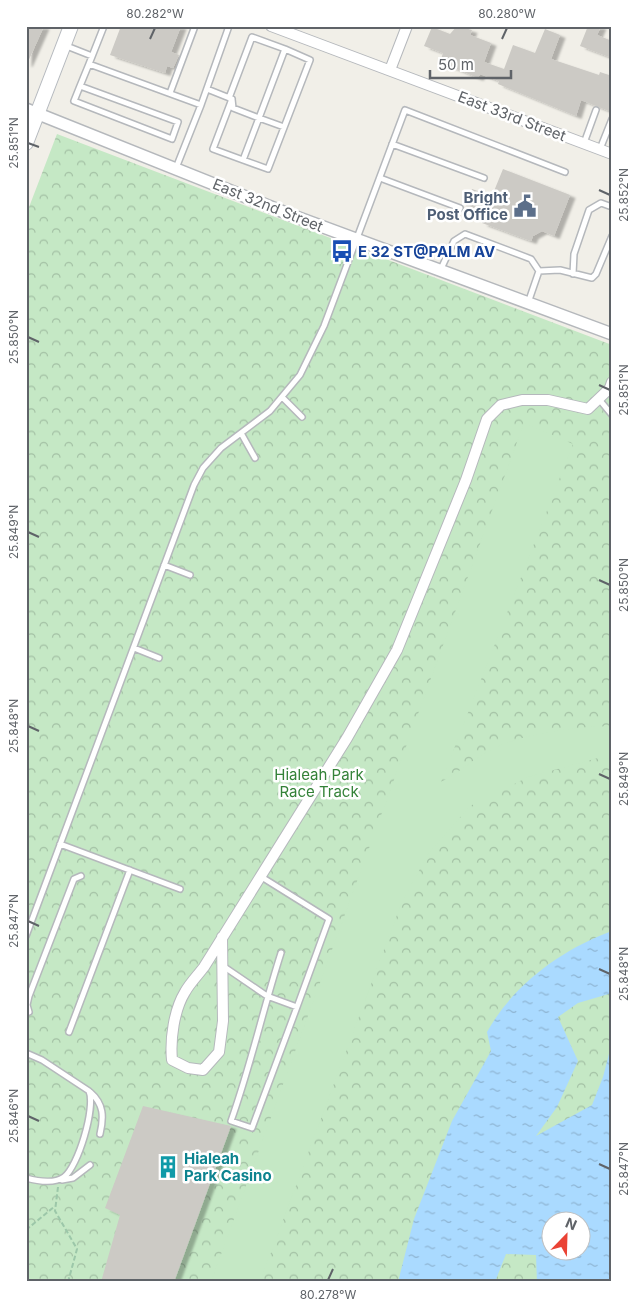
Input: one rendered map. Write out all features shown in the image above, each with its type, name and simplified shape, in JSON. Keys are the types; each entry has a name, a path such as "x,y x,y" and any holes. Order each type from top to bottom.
{"main road":[{"path":"26,143 32,111 64,45 71,26"}],"street":[{"name":"East 33rd Street","path":"271,26 612,154"},
{"path":"390,70 407,26"},
{"name":"East 32nd Street","path":"32,111 357,240 612,334"},
{"path":"222,937 223,1021 219,1052 204,1070 188,1068 172,1060 170,1046 184,992 222,937 347,738 396,650 466,480 487,419 501,405 522,400 548,400 588,409 612,382"}],"lane":[{"path":"80,86 178,122 172,139 74,101 80,86 89,64 104,26"},
{"path":"170,93 195,26"},
{"path":"176,169 229,26"},
{"path":"252,37 285,49 310,60 268,169 213,149 252,37"},
{"path":"64,45 92,56"},
{"path":"243,160 285,49"},
{"path":"89,64 201,104"},
{"path":"207,89 230,98"},
{"path":"230,98 233,108 284,127"},
{"path":"26,936 194,485 204,468 221,448 270,410 300,375 324,326 405,110 565,172"},
{"path":"584,143 596,110"},
{"path":"600,149 612,119"},
{"path":"392,144 484,178"},
{"path":"380,178 460,208"},
{"path":"573,274 574,254 589,210 601,203 612,207"},
{"path":"440,271 454,241 465,234 531,259 539,271"},
{"path":"539,271 560,270 592,278 596,274 612,236"},
{"path":"528,304 539,271"},
{"path":"282,397 302,417"},
{"path":"598,398 612,415"},
{"path":"241,433 255,458"},
{"path":"164,565 190,576"},
{"path":"134,648 159,658"},
{"path":"60,844 180,889"},
{"path":"69,1032 130,870"},
{"path":"29,1012 27,1005 29,996 74,878 81,876"},
{"path":"260,876 329,919 252,1128 231,1121 252,1060 265,1014 267,996 281,953"},
{"path":"223,966 267,996 297,1007"},
{"path":"26,1053 42,1060 98,1099 104,1116 100,1134"},
{"path":"59,1180 66,1176 72,1168 87,1125 91,1107 89,1091"},
{"path":"26,1178 37,1181 73,1178 90,1165"}],"path":[{"path":"59,1180 55,1211 77,1249 68,1282"},
{"path":"26,1230 55,1206"}],"green space":[{"name":"Hialeah Park Race Track","path":"57,134 612,345 612,1282 26,1282 26,215"},
{"name":"Hialeah Park Race Track","path":"524,423 573,444 441,782 500,745 548,732 612,726 612,759 598,758 528,777 470,806 428,854 401,904 260,1282 211,1282"}],"water":[{"path":"612,931 612,993 578,1003 558,1017 578,1061 557,1107 536,1136 592,1105 603,1077 612,1042 612,1282 537,1282 536,1255 506,1254 495,1282 398,1282 414,1219 452,1121 491,1051 487,1032 510,999 525,984 557,958"}],"building":[{"path":"26,26 44,26 27,64 26,64"},
{"path":"121,26 181,26 171,52 179,55 173,68 167,66 165,73 110,55"},
{"path":"457,26 472,30 470,35 491,43 484,62 504,69 513,45 535,53 545,29 560,35 551,59 599,75 600,72 612,76 612,103 609,111 581,100 576,116 498,84 499,81 480,74 478,78 445,64 446,61 441,59 443,53 424,46 432,27 450,34"},
{"path":"588,26 601,26 597,35 612,41 612,58 580,46"},
{"path":"503,169 570,195 554,236 542,231 533,236 531,241 482,223 486,214 466,206 472,189 492,196"},
{"name":"Hialeah Park Casino","path":"143,1106 231,1126 174,1282 101,1282 120,1215 105,1208"}],"place":[{"name":"Bright Post Office","path":"525,206"},
{"name":"E 32 ST@PALM AV","path":"342,251"},
{"name":"Hialeah Park Casino","path":"168,1167"}]}
